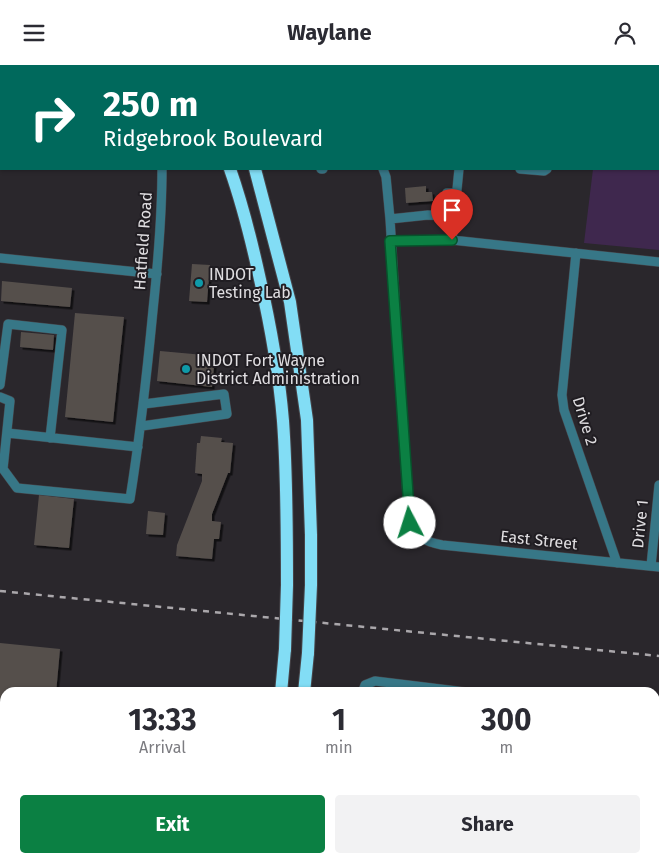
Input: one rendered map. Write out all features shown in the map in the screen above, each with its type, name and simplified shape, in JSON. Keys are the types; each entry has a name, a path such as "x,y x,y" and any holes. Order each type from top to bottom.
{"highway":[{"path":"230,170 252,244 266,305 283,421 287,585 281,687"},
{"path":"255,170 290,302 307,421 311,585 305,687"}],"street":[{"name":"Hatfield Road","path":"7,433 3,469 17,488 130,499 142,426 153,316 162,217 162,170"},
{"path":"383,170 386,177 390,219 390,241 452,240 659,262"},
{"path":"452,240 449,216 459,170"},
{"path":"532,170 546,170"},
{"path":"390,219 419,216 449,216"},
{"name":"East Street","path":"390,241 406,483 410,523 417,537 442,545 655,567"},
{"name":"Drive 2","path":"576,253 562,395 564,410 617,563"},
{"path":"0,258 157,274"},
{"path":"0,385 8,324 62,330 50,438"},
{"path":"142,426 227,414 224,394 144,404"},
{"path":"0,397 10,401 7,433 138,447"},
{"name":"Drive 1","path":"655,567 659,485"},
{"path":"364,687 370,681 375,681 424,687"}],"shaded area":[{"path":"593,170 659,170 659,250 584,243"}],"building":[{"path":"426,186 426,192 432,192 433,201 406,203 405,188"},
{"name":"INDOT Testing Lab","path":"192,264 210,265 207,302 189,301"},
{"path":"2,281 72,288 70,307 1,301"},
{"path":"75,313 124,317 113,422 65,417"},
{"path":"21,332 54,335 53,350 20,347"},
{"name":"INDOT Fort Wayne District Administration","path":"160,351 215,356 212,387 157,381"},
{"path":"201,436 222,438 221,442 233,443 230,473 228,473 212,514 212,521 221,522 219,539 214,539 212,559 176,556 177,545 202,481 202,474 195,473 197,443 200,443"},
{"path":"39,495 74,499 69,548 34,545"},
{"path":"148,511 165,513 163,535 146,534"},
{"path":"0,643 60,649 57,687 0,687"}],"railway":[{"path":"0,591 659,656"}],"place":[{"name":"INDOT Testing Lab","path":"199,283"},
{"name":"INDOT Fort Wayne District Administration","path":"186,369"}],"route":[{"path":"410,523 404,464 390,241 452,240"}]}
